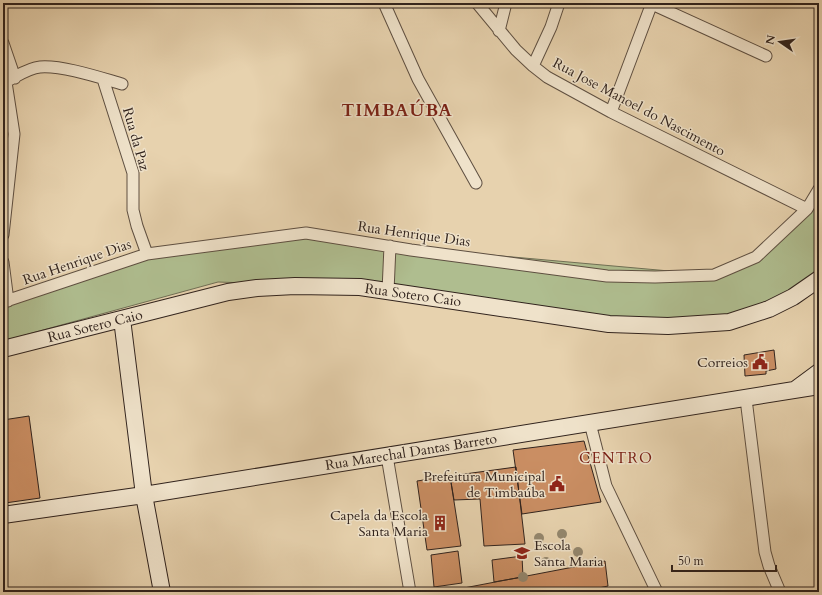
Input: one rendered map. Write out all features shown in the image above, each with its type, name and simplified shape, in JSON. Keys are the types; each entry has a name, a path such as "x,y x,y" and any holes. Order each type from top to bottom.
{"street":[{"path":"384,3 418,79 476,183"},
{"name":"Rua Jose Manoel do Nascimento","path":"477,3 516,50 547,77 611,112 807,209"},
{"path":"499,30 506,3"},
{"path":"533,66 551,27 559,3"},
{"path":"611,112 652,3 766,56"},
{"path":"3,43 14,134 3,235"},
{"path":"8,81 28,70 39,67 67,70 122,84"},
{"name":"Rua da Paz","path":"103,79 133,173 134,210 137,226 147,254"},
{"name":"Rua Henrique Dias","path":"6,302 147,254 306,233 607,276 655,277 714,275 756,257 807,209 819,189"},
{"path":"388,291 390,246"},
{"path":"3,262 6,302"},
{"name":"Rua Sotero Caio","path":"3,349 228,292 257,288 295,286 353,287 609,324 668,326 728,322 755,314 793,297 819,279"},
{"path":"122,319 144,495 162,592"},
{"path":"795,390 819,372"},
{"name":"Rua Marechal Dantas Barreto","path":"3,515 144,495 819,386"},
{"path":"746,399 762,534 769,566 780,592"},
{"path":"590,423 606,486 657,592"},
{"path":"387,456 410,592"}],"green space":[{"path":"819,189 819,279 769,309 668,326 360,287 218,282 3,341 3,302 147,254 306,233 390,246 714,275 756,257"}],"building":[{"name":"Correios","path":"774,350 776,369 766,371 766,374 745,376 744,355"},
{"path":"29,416 40,498 5,503 3,488 3,420"},
{"name":"Prefeitura Municipal de Timbaúba","path":"584,441 601,502 522,514 513,450"},
{"path":"516,467 525,544 484,546 480,499 454,500 450,476"},
{"name":"Capela da Escola Santa Maria","path":"450,476 461,546 427,550 417,481"},
{"path":"458,551 462,583 434,587 431,555"},
{"path":"522,556 523,577 494,582 492,560"},
{"path":"605,561 608,586 580,592 443,592"}],"place":[{"name":"Correios","path":"760,362"},
{"name":"Prefeitura Municipal de Timbaúba","path":"557,484"},
{"name":"Capela da Escola Santa Maria","path":"440,523"},
{"name":"Escola Santa Maria","path":"522,553"}],"district":[{"name":"TIMBAÚBA","path":"397,110"},
{"name":"CENTRO","path":"616,458"}]}
